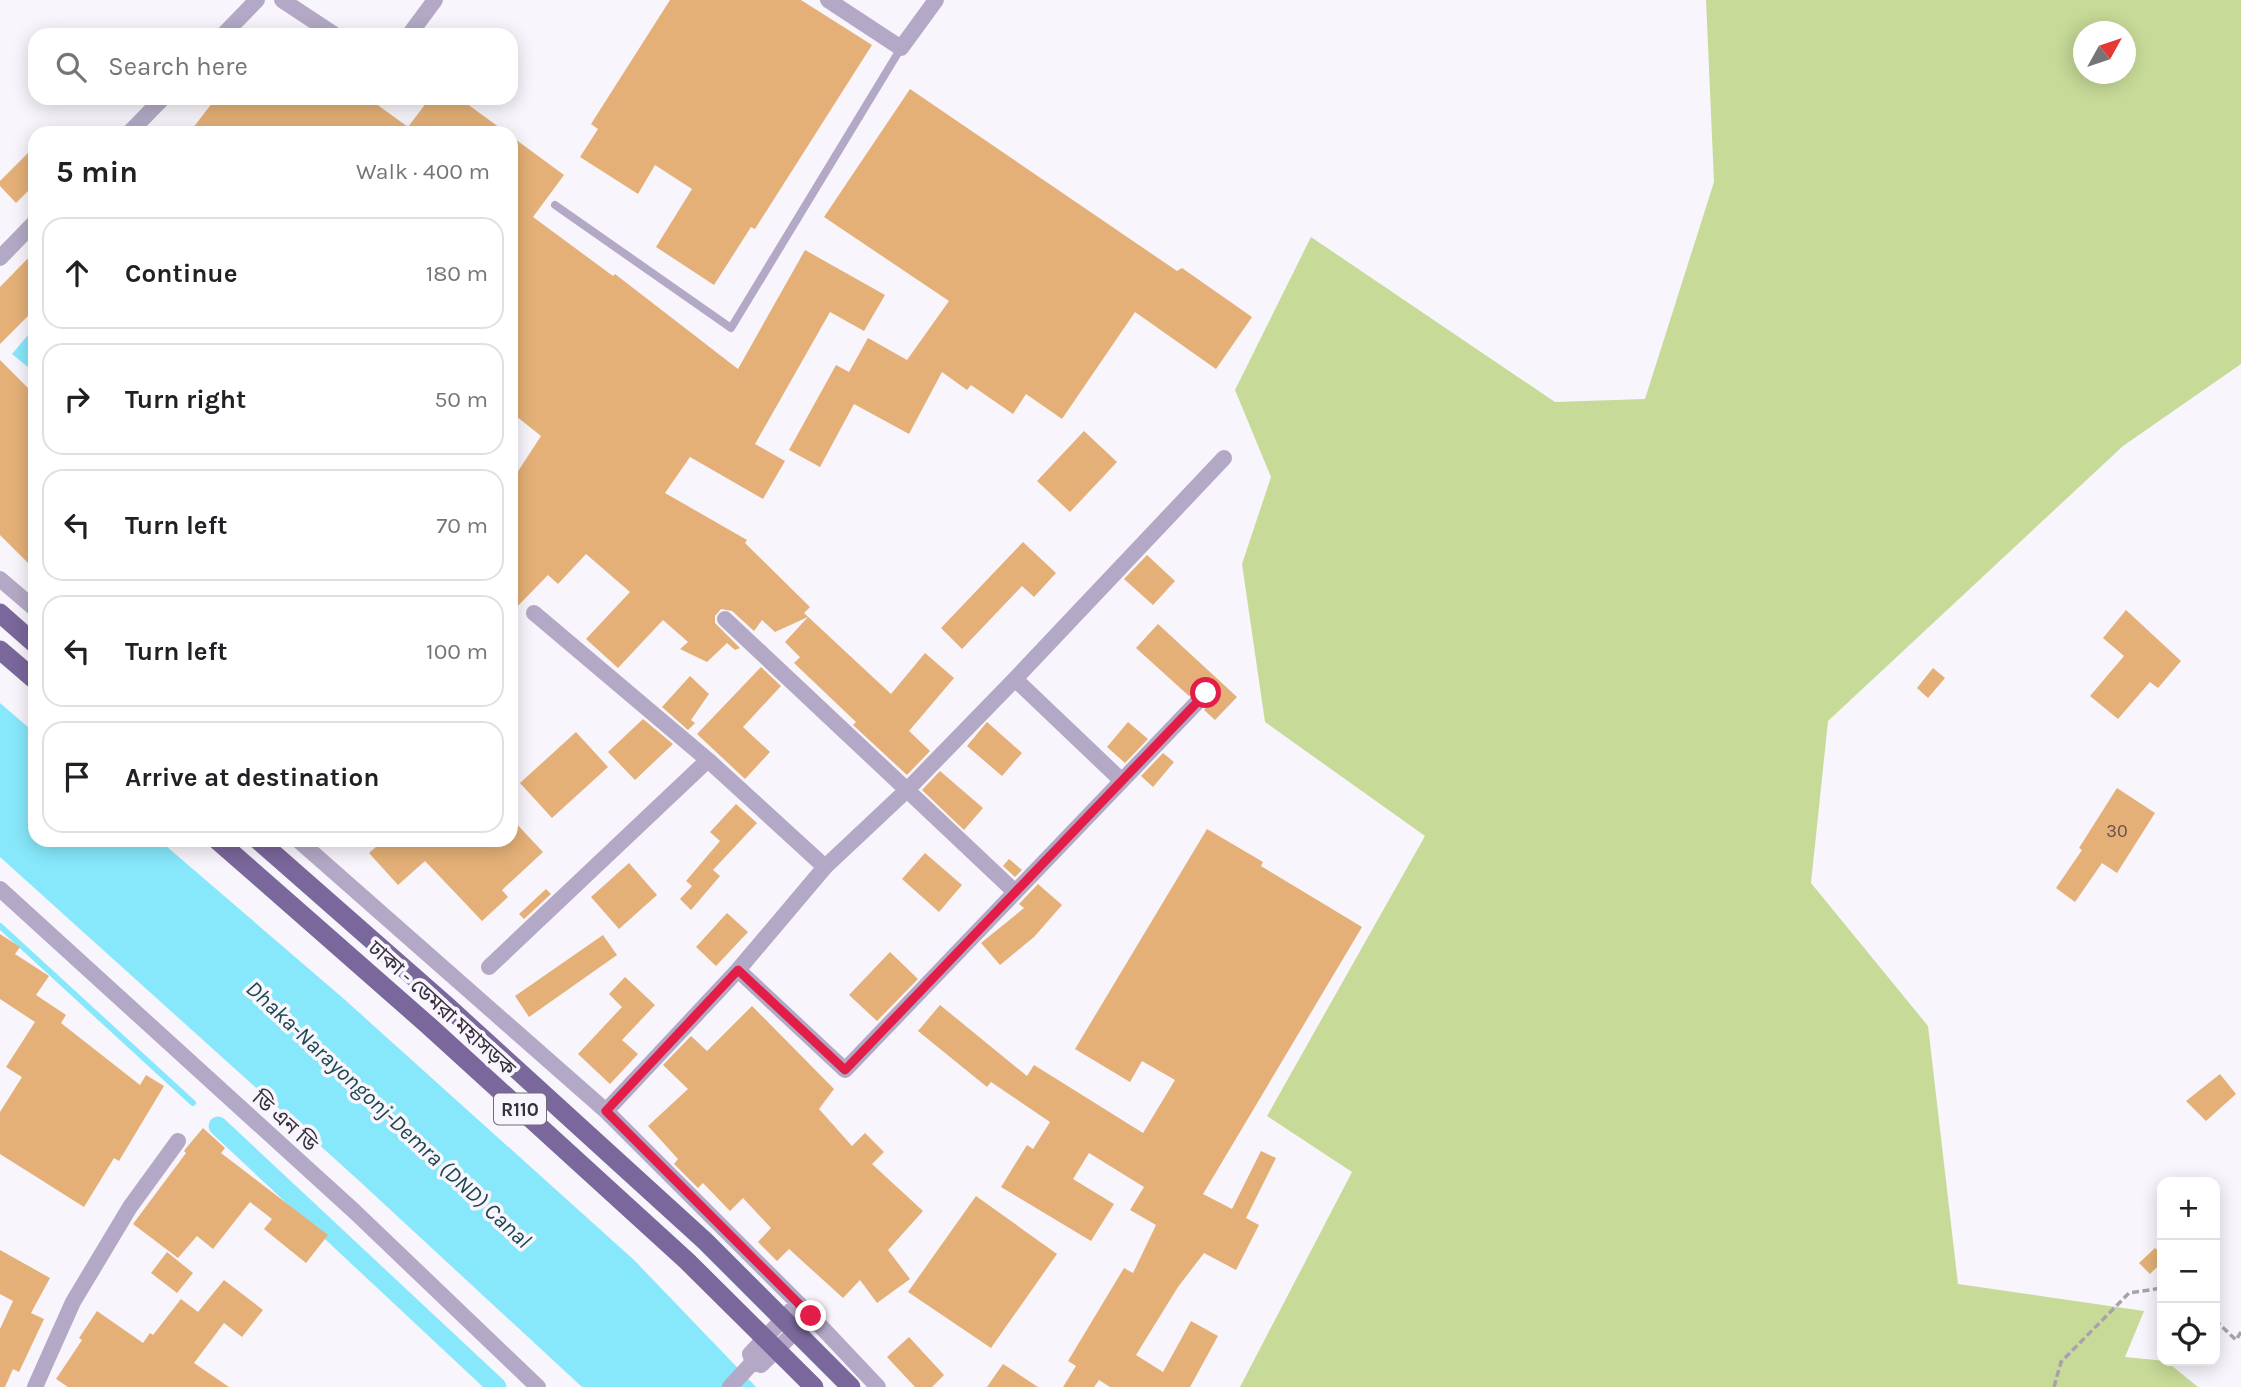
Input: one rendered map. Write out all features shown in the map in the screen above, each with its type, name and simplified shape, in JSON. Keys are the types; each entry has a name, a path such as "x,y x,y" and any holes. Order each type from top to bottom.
{"main road":[{"path":"0,613 28,638"},
{"path":"0,650 28,674"},
{"name":"ঢাকা - ডেমরা মহাসড়ক","path":"225,847 429,1026 687,1261 814,1387"},
{"name":"ঢাকা - ডেমরা মহাসড়ক","path":"266,847 447,1006 705,1241 851,1387"}],"street":[{"path":"230,28 257,0"},
{"path":"282,0 324,28"},
{"path":"415,28 435,0"},
{"path":"828,0 901,48 936,0"},
{"path":"136,126 156,105"},
{"path":"0,258 28,229"},
{"path":"606,1111 738,970 825,867 906,790 1015,679 1224,458"},
{"path":"0,579 28,603"},
{"path":"534,613 708,760 825,867"},
{"path":"725,620 1015,892"},
{"path":"1015,679 1122,780"},
{"path":"738,970 845,1070 1206,693"},
{"path":"489,967 708,760"},
{"path":"306,847 606,1111 811,1316 878,1387"},
{"name":"ডি এন ডি","path":"0,889 354,1212 538,1387"},
{"path":"35,1387 73,1302 131,1207 178,1141"},
{"path":"730,1387 749,1365 750,1354 798,1304"},
{"path":"749,1365 761,1365 811,1316"}],"lane":[{"path":"555,205 731,328 901,48"}],"path":[{"path":"2054,1387 2061,1362 2129,1293 2157,1289"},
{"path":"2220,1325 2236,1340 2241,1332"}],"green space":[{"path":"1706,0 2241,0 2241,364 2123,446 1828,721 1811,883 1928,1026 1958,1284 2144,1311 2125,1357 2157,1360 2157,1366 2172,1366 2198,1387 1240,1387 1352,1172 1267,1116 1425,836 1265,722 1242,564 1271,477 1235,390 1311,237 1555,402 1645,399 1714,182"}],"water":[{"path":"28,335 28,367 12,354"},
{"name":"Dhaka-Narayongonj-Demra (DND) Canal","path":"0,703 28,727 28,847 167,847 344,999 634,1260 756,1387 582,1387 356,1178 0,857"}],"building":[{"path":"670,0 801,0 872,45 755,229 751,227 714,285 656,247 692,189 655,165 638,194 580,157 598,129 591,124"},
{"path":"910,89 1177,271 1182,268 1252,317 1216,369 1135,312 1062,419 1026,394 1013,414 971,385 967,390 942,372 909,434 854,404 820,467 789,450 836,365 849,372 868,338 907,360 949,301 824,217"},
{"path":"211,105 378,105 407,126 194,126"},
{"path":"425,105 469,105 497,126 409,126"},
{"path":"518,141 564,175 533,217 613,276 615,274 738,369 805,250 885,295 864,331 830,312 755,444 785,461 763,499 690,457 665,493 747,540 745,543 810,607 804,613 891,694 925,653 954,678 909,731 930,751 907,775 853,725 856,722 794,663 800,657 785,642 808,617 775,632 762,620 754,631 732,611 721,609 715,616 715,623 740,648 735,650 727,643 707,662 680,649 688,642 663,620 618,668 586,639 630,592 586,554 558,584 548,575 518,606 518,471 541,436 518,418"},
{"path":"28,153 28,191 16,203 0,186 0,181"},
{"path":"28,258 28,316 0,344 0,287"},
{"path":"0,360 28,388 28,563 0,535"},
{"path":"1084,431 1117,462 1070,512 1037,481"},
{"path":"1023,542 1056,573 1034,597 1022,586 962,649 941,628"},
{"path":"1147,555 1175,581 1153,605 1124,579"},
{"path":"2126,610 2181,661 2158,688 2150,682 2118,719 2090,696 2124,656 2103,638"},
{"path":"1158,624 1237,697 1215,720 1204,710 1216,696 1213,685 1202,683 1189,696 1136,648"},
{"path":"761,667 781,686 743,727 770,752 745,779 697,734"},
{"path":"1933,668 1945,678 1928,698 1917,688"},
{"path":"690,676 709,694 691,720 695,723 688,730 662,707"},
{"path":"643,719 673,744 635,780 608,752"},
{"path":"987,722 1022,753 1002,776 967,746"},
{"path":"1128,722 1148,739 1125,763 1107,747"},
{"path":"576,732 608,767 552,818 520,783"},
{"path":"1163,753 1174,762 1153,787 1141,776"},
{"path":"940,771 983,808 964,830 922,790"},
{"path":"2117,788 2155,813 2117,873 2102,863 2075,902 2056,888 2082,850 2079,848"},
{"path":"736,804 757,823 713,870 720,876 691,910 680,899 692,886 686,881 720,841 710,832"},
{"path":"518,825 543,852 502,890 508,897 482,921 425,861 398,885 369,853 376,847 518,847"},
{"path":"1207,829 1263,862 1261,866 1362,927 1203,1194 1232,1209 1261,1151 1276,1158 1246,1218 1259,1225 1236,1270 1204,1253 1178,1287 1136,1355 1163,1372 1191,1321 1218,1336 1190,1387 1110,1387 1099,1380 1094,1387 1063,1387 1076,1366 1068,1361 1124,1268 1133,1273 1156,1225 1130,1210 1144,1187 1089,1153 1073,1179 1114,1204 1091,1241 1001,1187 1027,1145 1033,1149 1050,1122 991,1082 987,1087 918,1031 940,1005 1027,1076 1034,1065 1143,1133 1175,1080 1142,1061 1130,1082 1075,1049"},
{"path":"925,853 962,885 939,912 902,879"},
{"path":"1009,859 1022,870 1015,877 1003,866"},
{"path":"629,863 657,895 619,929 591,897"},
{"path":"1038,884 1062,905 1034,937 1000,965 981,943 1024,908 1019,904"},
{"path":"546,889 551,894 524,919 519,914"},
{"path":"727,913 748,932 716,966 696,947"},
{"path":"0,934 20,947 15,954 49,976 36,995 66,1015 61,1023 140,1085 146,1075 164,1086 119,1161 114,1158 84,1207 0,1154 0,1112 22,1077 6,1067 35,1022 0,999"},
{"path":"603,935 617,955 529,1017 515,996"},
{"path":"890,952 918,979 877,1021 849,995"},
{"path":"625,977 655,1005 622,1040 638,1054 610,1084 578,1054 622,1007 609,994"},
{"path":"752,1006 834,1089 819,1109 852,1146 865,1133 884,1152 872,1164 923,1211 888,1250 910,1279 877,1303 860,1280 843,1298 789,1249 777,1261 758,1242 771,1228 743,1198 730,1211 703,1183 698,1188 674,1164 678,1159 648,1126 688,1089 663,1065 691,1036 707,1051"},
{"path":"2220,1074 2236,1094 2206,1121 2186,1101"},
{"path":"203,1128 225,1148 221,1153 328,1235 306,1263 264,1229 272,1219 250,1202 213,1249 197,1236 178,1258 133,1224"},
{"path":"976,1196 1057,1254 991,1348 908,1292"},
{"path":"2155,1248 2157,1250 2157,1267 2150,1274 2139,1263"},
{"path":"0,1250 50,1278 31,1313 44,1319 19,1372 13,1369 5,1387 0,1387 0,1329 13,1301 0,1294"},
{"path":"167,1252 193,1273 177,1293 151,1273"},
{"path":"224,1280 263,1310 242,1337 224,1323 194,1363 229,1387 68,1387 56,1379 82,1340 79,1338 97,1311 143,1343 150,1333 153,1335 181,1299 198,1312"},
{"path":"909,1337 944,1375 932,1387 915,1387 887,1357"},
{"path":"1003,1364 1038,1387 987,1387"}],"waterway":[{"path":"0,926 193,1103"},
{"path":"218,1126 497,1387"}],"route":[{"path":"811,1316 606,1111 738,970 845,1070 1206,693"}]}
